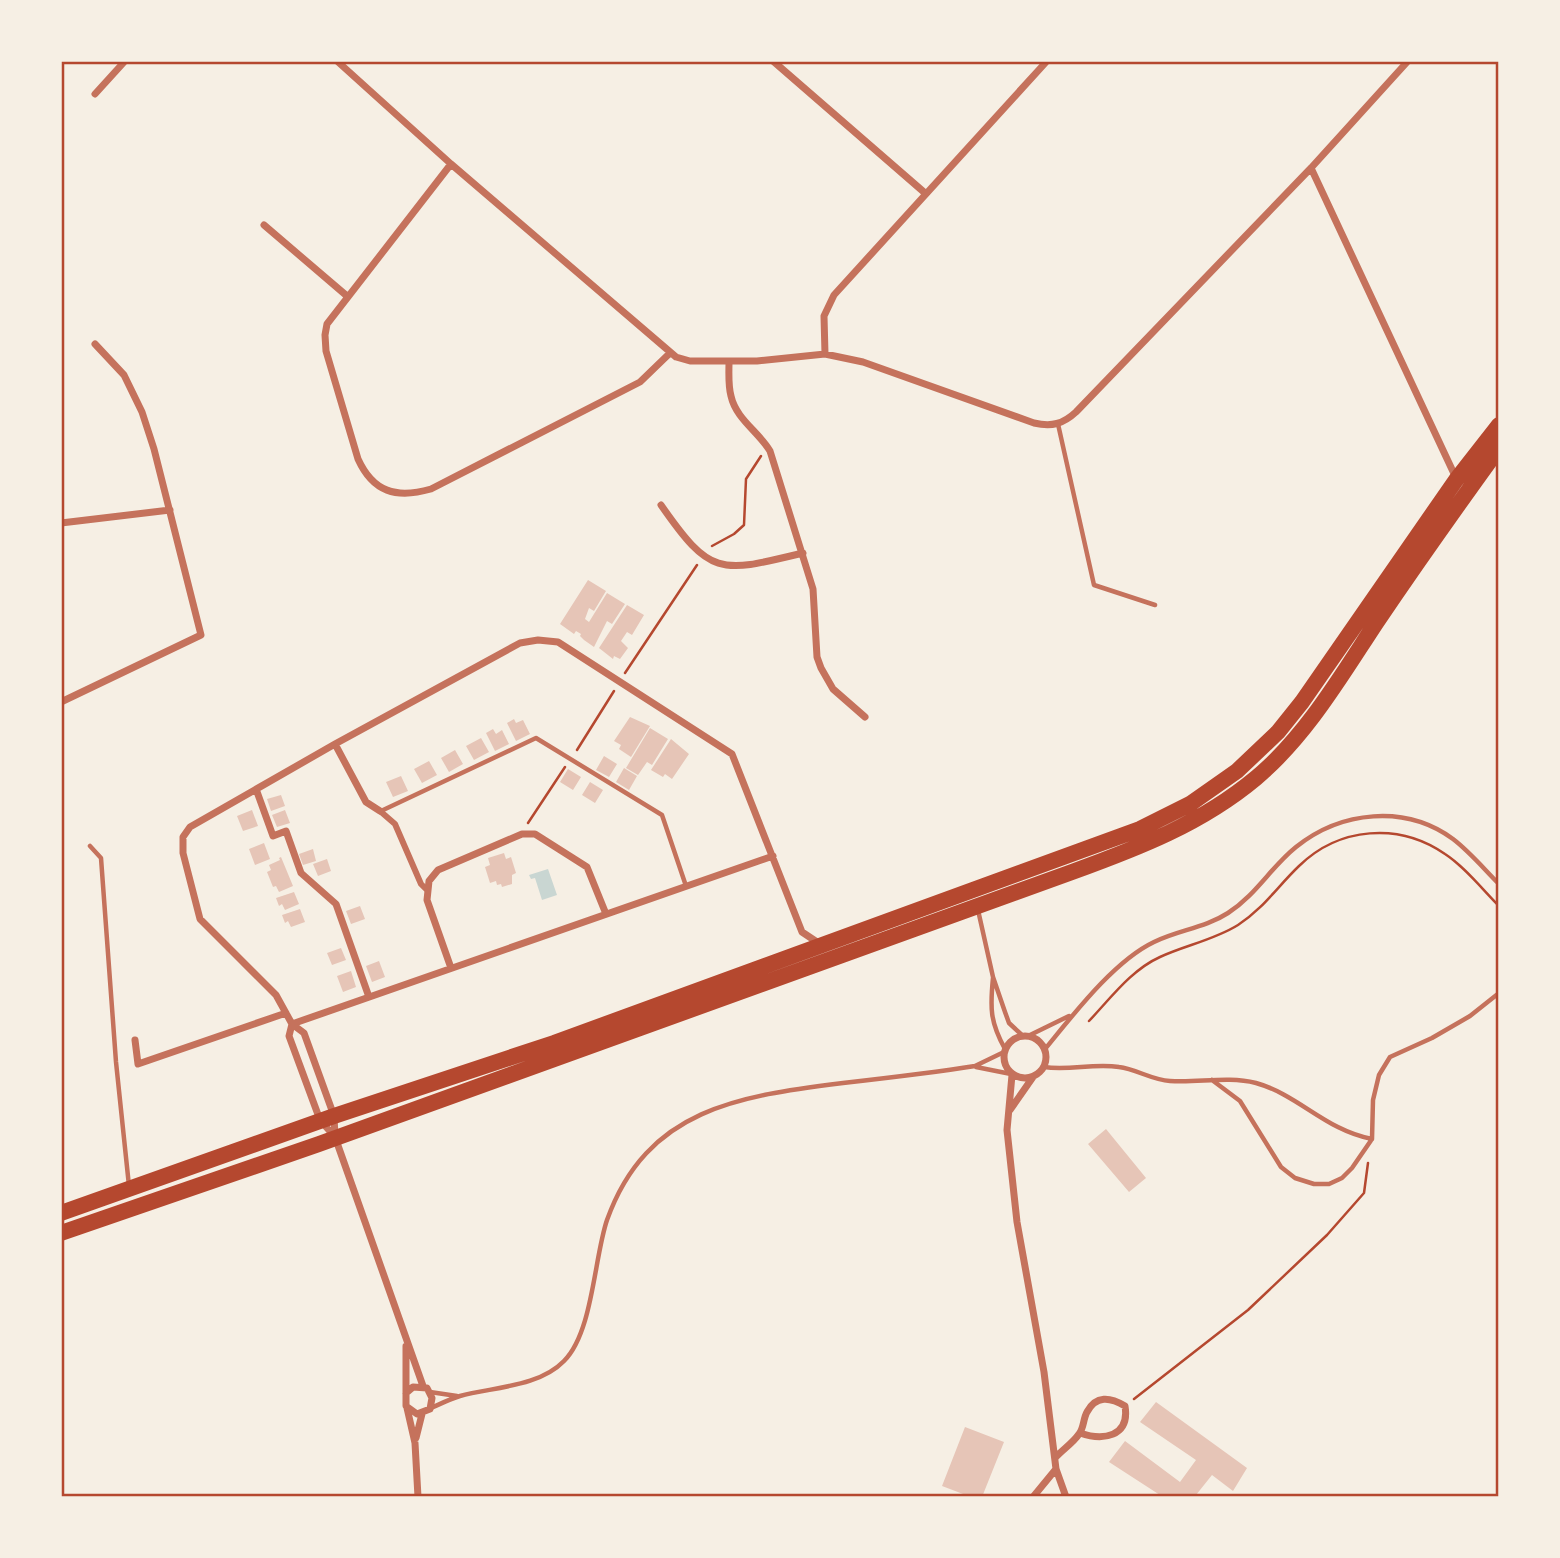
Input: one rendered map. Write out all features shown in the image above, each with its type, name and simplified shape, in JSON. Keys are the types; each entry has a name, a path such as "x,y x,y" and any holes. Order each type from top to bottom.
{"highway":[{"path":"61,1213 327,1118 554,1043 1168,817 1211,791 1257,754 1286,722 1456,480 1499,425"},
{"path":"61,1233 977,906 1160,838 1197,820 1257,777 1278,757 1330,693 1439,530 1499,449"}],"street":[{"path":"95,94 125,61"},
{"path":"337,61 670,353 685,361 770,360 825,354 863,362 1034,423 1058,424 1076,412 1311,168 1408,61"},
{"path":"773,61 925,193"},
{"path":"825,354 824,328 828,304 925,193 1047,61"},
{"path":"452,164 327,324 326,351 358,459 364,473 373,483 396,493 408,494 430,489 628,388 652,373 670,353"},
{"path":"1311,168 1456,480"},
{"path":"264,225 347,296"},
{"path":"61,702 201,635 154,449 142,412 124,375 95,344"},
{"path":"729,362 730,395 745,421 764,440 770,451 803,554 815,597 816,643 821,668 833,689 865,716"},
{"path":"660,505 695,550 727,566 747,567 803,554"},
{"path":"61,523 170,510"},
{"path":"335,1137 327,1118 304,1033 292,1024 276,995 200,919 183,853 183,838 190,827 520,643 538,640 558,642 732,754 802,932 821,946"},
{"path":"335,744 366,802 395,824 421,884 426,889"},
{"path":"256,789 273,836 286,831 301,873 336,904 369,997"},
{"path":"451,968 430,909 426,889 429,881 438,870 522,834 541,836 587,867 606,914"},
{"path":"292,1024 773,856"},
{"path":"135,1040 138,1064 286,1013"},
{"path":"292,1024 289,1036 335,1137 422,1387"},
{"path":"1007,1113 1032,1077 1044,1067 1045,1049 1038,1041 1025,1036 1012,1040 1004,1051 1004,1064 1011,1074 1022,1079 1032,1077"},
{"path":"1011,1074 1007,1113 1017,1222 1044,1372 1056,1469 1066,1497"},
{"path":"407,1342 406,1406 415,1443 418,1497"},
{"path":"406,1406 413,1413 422,1413 430,1409 433,1400 430,1391 422,1387 414,1387 407,1393"},
{"path":"1055,1458 1080,1433 1087,1412 1095,1401 1104,1398 1116,1400 1125,1406 1126,1416 1117,1432 1105,1437 1080,1433"},
{"path":"415,1443 422,1413"},
{"path":"1033,1497 1056,1469"}],"lane":[{"path":"1058,424 1094,584 1154,605"},
{"path":"380,811 536,738 662,815 686,886"},
{"path":"1045,1049 1073,1014 1137,951 1167,936 1212,922 1228,913 1258,889 1293,849 1318,831 1339,822 1384,816 1429,826 1466,850 1499,884"},
{"path":"90,846 101,858 116,1062 129,1189"},
{"path":"977,906 993,977 1009,1023 1025,1036 1073,1014"},
{"path":"975,1066 1004,1051 993,1027 990,1004 993,977"},
{"path":"1212,1080 1240,1101 1277,1161 1294,1178 1314,1184 1329,1184 1342,1178 1372,1139 1373,1100 1379,1075 1390,1057 1432,1038 1470,1016 1499,993"},
{"path":"1044,1067 1058,1069 1105,1065 1122,1067 1167,1081 1234,1079 1260,1084 1295,1101 1333,1126 1355,1136 1372,1139"},
{"path":"430,1409 458,1396 525,1382 564,1362 581,1331 607,1220 631,1169 668,1133 712,1109 770,1092 975,1066 1011,1074"},
{"path":"430,1391 458,1396"}],"path":[{"path":"528,833 528,822 703,556 711,546 734,534 744,525 746,479 761,455"},
{"path":"1089,1021 1135,973 1158,958 1212,939 1237,926 1261,909 1298,866 1319,849 1344,837 1370,833 1398,834 1423,841 1447,855 1499,906"},
{"path":"1125,1406 1248,1310 1327,1235 1364,1193 1372,1139"}],"shaded area":[{"path":"548,869 557,895 542,900 535,878 531,879 529,875"}],"building":[{"path":"588,580 606,591 594,611 589,608 585,619 589,622 607,593 625,604 612,624 607,621 594,647 580,636 581,634 576,631 574,634 560,624"},
{"path":"627,605 644,615 632,635 627,632 621,641 628,648 620,659 614,656 613,659 599,648"},
{"path":"630,717 650,726 631,757 619,749 621,745 614,741"},
{"path":"514,719 516,723 523,720 530,734 516,741 507,723"},
{"path":"650,728 668,739 652,765 647,762 638,775 626,768"},
{"path":"493,729 496,734 502,730 509,744 495,751 486,733"},
{"path":"481,738 489,752 474,760 466,746"},
{"path":"671,739 689,754 672,779 651,770"},
{"path":"455,750 463,764 449,772 441,758"},
{"path":"604,756 617,764 609,777 596,770"},
{"path":"429,761 437,775 422,783 414,769"},
{"path":"624,768 637,776 629,790 616,782"},
{"path":"568,769 581,777 573,790 560,782"},
{"path":"401,776 408,791 393,797 386,782"},
{"path":"590,782 603,790 595,803 582,795"},
{"path":"281,795 285,806 271,811 267,799"},
{"path":"252,810 258,826 243,831 237,816"},
{"path":"285,810 290,823 277,827 272,815"},
{"path":"264,843 270,859 255,865 249,849"},
{"path":"313,849 316,861 303,865 299,854"},
{"path":"504,853 506,859 511,857 516,873 512,875 512,884 502,887 501,884 497,885 496,881 490,883 485,867 490,865 488,858"},
{"path":"281,857 293,886 279,892 276,886 273,887 267,872 271,870 269,865"},
{"path":"327,859 331,871 318,876 313,864"},
{"path":"294,892 299,904 285,910 282,904 279,906 276,898"},
{"path":"360,906 365,919 351,924 346,911"},
{"path":"300,909 305,922 291,927 288,921 285,923 282,915"},
{"path":"341,948 346,960 332,965 327,953"},
{"path":"379,961 385,977 372,982 366,966"},
{"path":"351,971 356,987 343,992 337,976"},
{"path":"1106,1129 1146,1178 1129,1192 1088,1144"},
{"path":"1156,1402 1247,1468 1233,1491 1212,1475 1196,1495 1199,1497 1163,1497 1109,1462 1125,1441 1180,1482 1196,1460 1140,1422"},
{"path":"965,1427 1004,1442 982,1497 971,1497 942,1486"}]}
